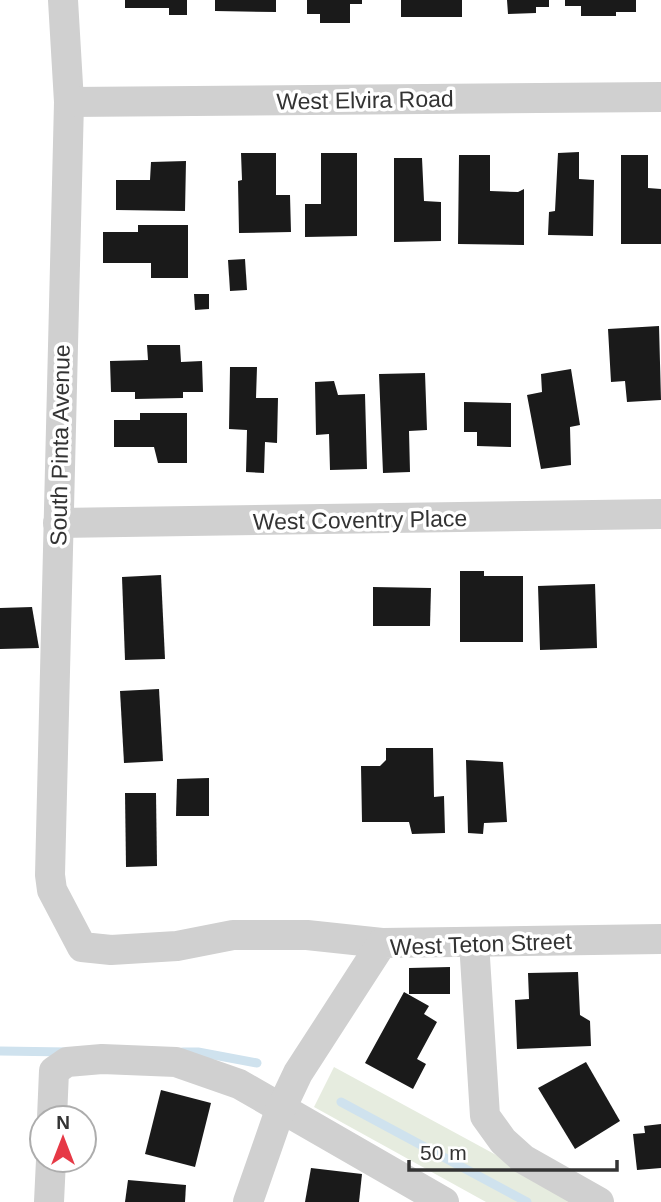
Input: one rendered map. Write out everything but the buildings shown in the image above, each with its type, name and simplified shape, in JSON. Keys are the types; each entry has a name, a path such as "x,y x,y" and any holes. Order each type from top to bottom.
{"street":[{"name":"South Pinta Avenue","path":"63,0 69,102 52,890 82,947 111,950 177,946 233,935 307,935 382,943"},
{"name":"West Elvira Road","path":"69,102 661,97"},
{"name":"West Coventry Place","path":"58,523 661,514"},
{"name":"West Teton Street","path":"248,1202 298,1073 382,943 661,939"},
{"path":"474,942 485,1116 503,1141 523,1159 599,1202"},
{"path":"53,1104 54,1071 66,1062 102,1059 176,1062 239,1084 444,1202"},
{"path":"49,1202 50,1174"}],"shaded area":[{"path":"334,1067 583,1202 486,1202 314,1107"}],"waterway":[{"path":"0,1051 68,1052"},
{"path":"183,1052 198,1052 257,1063"},
{"path":"341,1102 527,1202"}]}
